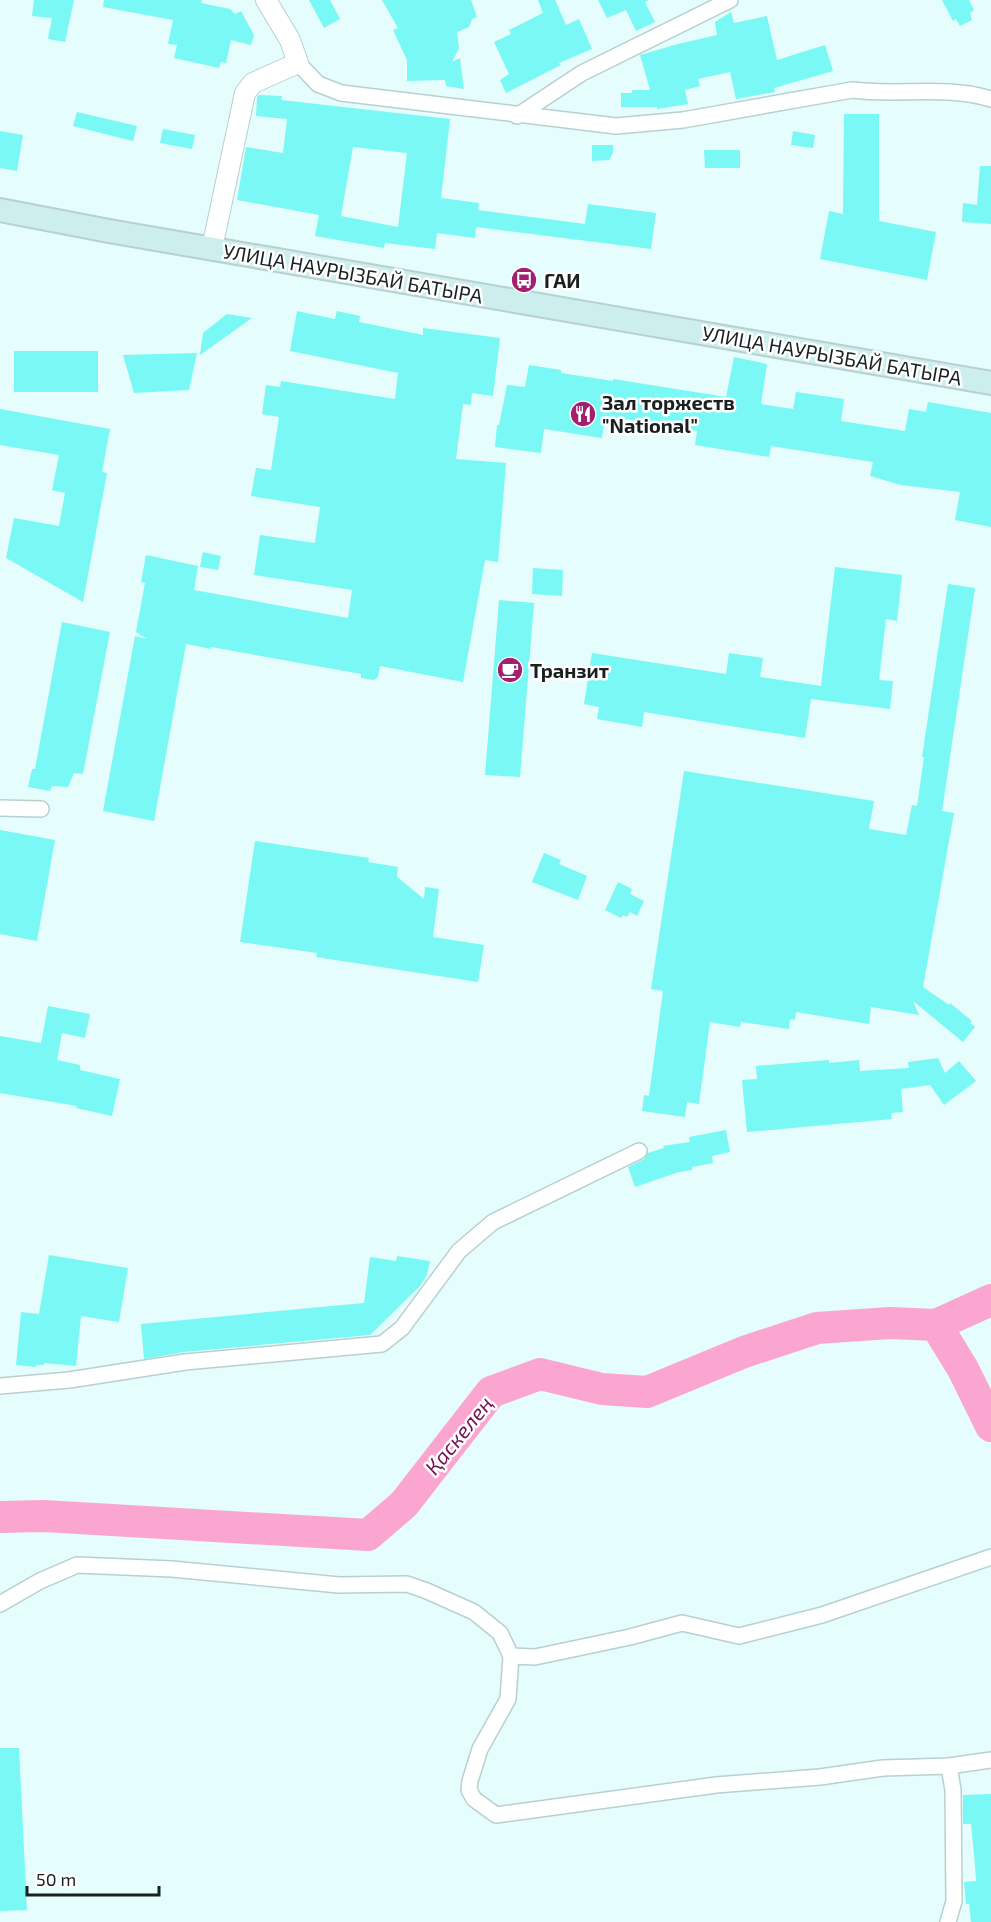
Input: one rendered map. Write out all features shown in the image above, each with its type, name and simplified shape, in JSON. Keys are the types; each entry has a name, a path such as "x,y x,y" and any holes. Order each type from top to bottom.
{"main road":[{"name":"УЛИЦА НАУРЫЗБАЙ БАТЫРА","path":"0,210 991,382"}],"street":[{"path":"266,0 290,40 298,63 318,84 341,93 615,126 683,120 852,90 869,92 955,91 991,99"},
{"path":"517,116 582,73 730,0"},
{"path":"212,248 245,93 253,83 298,63"},
{"path":"0,808 41,809"},
{"path":"0,1386 69,1380 185,1362 382,1344 402,1328 459,1251 493,1222 639,1151"},
{"path":"511,1656 535,1657 630,1637 682,1623 739,1636 822,1615 991,1557"},
{"path":"0,1604 40,1581 77,1565 172,1569 339,1585 407,1584 474,1612 500,1633 511,1656 508,1699 480,1749 469,1790 474,1798 496,1815 716,1785 820,1777 883,1768 949,1766 991,1760"},
{"path":"948,1922 954,1901 953,1790 949,1766"}],"building":[{"path":"34,0 74,0 65,42 48,39 52,18 32,16"},
{"path":"104,0 202,0 201,3 230,9 235,14 241,11 254,35 251,45 231,40 226,63 221,62 219,68 174,58 177,45 168,44 173,20 103,7"},
{"path":"309,0 330,0 340,19 324,28"},
{"path":"382,0 471,0 477,17 472,19 469,27 457,32 459,48 452,62 460,58 464,89 446,86 445,80 407,81 407,60 393,30 398,28"},
{"path":"538,0 555,0 566,25 579,19 592,49 559,63 561,65 506,93 500,80 509,74 494,42 511,34 509,30 543,13"},
{"path":"598,0 649,0 645,2 655,22 636,31 626,10 607,18"},
{"path":"942,0 969,0 974,10 970,13 972,20 960,26 956,19 953,21"},
{"path":"731,12 734,23 767,16 777,60 825,45 833,71 774,88 775,92 736,99 730,72 698,79 700,86 685,90 688,104 657,109 657,107 621,107 621,93 632,93 632,90 650,90 640,55 717,35 715,22"},
{"path":"259,95 282,96 281,100 450,119 441,198 479,203 478,210 585,224 588,204 656,213 651,249 476,227 475,238 437,233 435,249 385,243 384,248 315,236 319,215 237,200 246,147 283,153 287,119 256,116","holes":["353,147 407,153 398,227 341,216"]},
{"path":"77,112 137,126 133,141 73,126"},
{"path":"844,114 879,114 879,221 936,232 927,280 820,259 829,211 843,214"},
{"path":"163,129 195,135 192,149 160,143"},
{"path":"0,131 23,135 17,171 0,168"},
{"path":"793,131 815,135 813,148 791,145"},
{"path":"592,145 613,145 613,153 609,160 592,161"},
{"path":"704,150 740,150 740,168 705,168"},
{"path":"980,166 991,166 991,224 962,222 963,203 977,205"},
{"path":"297,311 335,319 337,311 360,316 359,322 423,335 423,328 500,338 493,396 472,393 471,405 463,404 456,459 506,463 498,562 485,560 463,682 380,666 378,677 374,680 361,678 361,674 186,644 154,821 103,811 135,636 147,639 136,632 145,583 141,582 146,555 198,566 194,590 348,618 352,590 254,575 260,535 315,543 320,507 251,496 256,468 271,470 279,417 262,414 266,385 280,387 281,381 395,399 398,373 290,351"},
{"path":"227,314 252,318 200,355 203,333"},
{"path":"14,351 98,351 98,392 14,392"},
{"path":"197,353 189,390 134,393 123,355"},
{"path":"734,357 767,364 761,404 793,409 796,392 844,399 841,421 905,431 909,409 926,412 928,402 991,413 991,527 955,520 960,492 901,485 870,476 873,462 771,446 769,457 695,445 697,431 605,416 602,438 544,429 541,453 495,447 497,425 499,425 507,385 525,387 529,365 561,370 561,373 726,397"},
{"path":"0,409 110,429 102,472 107,473 83,602 6,558 14,518 59,526 65,493 52,490 59,455 0,445"},
{"path":"203,552 221,556 218,570 200,567"},
{"path":"835,567 902,575 897,621 886,619 879,680 893,681 890,709 811,699 805,738 644,712 642,727 597,719 599,707 584,704 592,653 726,674 729,653 763,658 760,677 821,686"},
{"path":"533,568 563,570 562,596 532,594"},
{"path":"948,584 975,588 942,811 954,813 923,987 949,1005 950,1003 972,1021 970,1023 975,1027 963,1042 913,1001 919,1015 871,1007 869,1024 796,1012 795,1020 790,1019 789,1029 741,1022 740,1027 710,1022 699,1104 687,1102 685,1117 642,1111 644,1095 649,1096 663,991 651,989 684,771 874,801 869,829 906,835 912,805 917,806 924,757 922,757"},
{"path":"499,600 534,603 520,777 485,775"},
{"path":"62,622 110,632 83,774 74,773 68,787 52,786 50,791 28,787 32,769 35,769"},
{"path":"0,830 55,840 37,941 0,934"},
{"path":"255,841 369,858 368,862 398,867 397,877 424,899 425,887 439,889 433,937 484,945 478,982 316,957 317,953 240,942"},
{"path":"544,853 561,860 559,864 587,876 578,900 532,882"},
{"path":"618,882 632,889 630,894 644,901 637,916 630,912 627,917 623,915 621,918 605,910"},
{"path":"48,1006 90,1014 85,1038 62,1033 57,1060 80,1065 80,1070 120,1079 112,1116 76,1108 77,1106 0,1093 0,1036 41,1043"},
{"path":"938,1058 945,1073 959,1061 976,1081 944,1105 930,1085 901,1089 903,1112 891,1113 892,1119 747,1132 742,1080 757,1079 756,1066 859,1060 860,1071 909,1068 908,1062"},
{"path":"726,1130 730,1152 712,1156 713,1163 692,1167 692,1170 635,1187 628,1167 644,1159 648,1153 664,1148 663,1146 690,1142 689,1137"},
{"path":"49,1255 128,1268 119,1322 81,1316 76,1366 44,1363 36,1367 16,1365 21,1312 39,1314"},
{"path":"397,1256 430,1261 427,1275 420,1286 370,1335 184,1352 144,1359 141,1324 364,1303 370,1257 396,1261"},
{"path":"0,1748 19,1748 27,1910 0,1911"},
{"path":"991,1794 991,1922 971,1922 969,1904 966,1904 964,1882 976,1881 975,1865 971,1824 963,1824 963,1795"}],"waterway":[{"name":"Қаскелең","path":"0,1517 44,1516 368,1535 404,1504 491,1392 540,1374 602,1389 647,1392 744,1352 817,1328 890,1323 936,1325 991,1300"},
{"path":"936,1325 963,1369 991,1426"}],"place":[{"name":"ГАИ","path":"524,280"},
{"name":"Зал торжеств \"National\"","path":"583,414"},
{"name":"Транзит","path":"510,670"}]}
